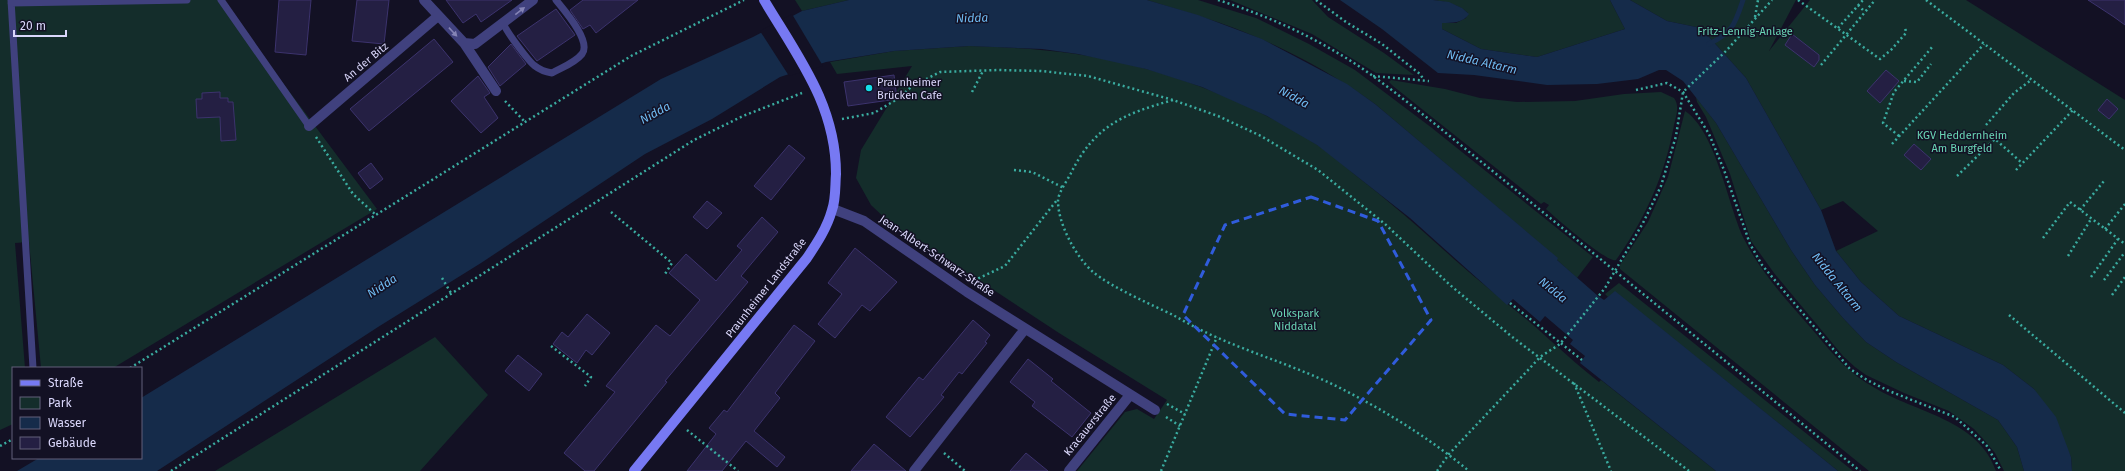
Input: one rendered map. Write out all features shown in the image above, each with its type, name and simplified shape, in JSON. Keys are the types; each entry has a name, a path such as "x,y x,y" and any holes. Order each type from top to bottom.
{"main road":[{"name":"Praunheimer Landstraße","path":"634,471 807,258 823,232 832,209 836,159 830,122 817,89 767,4"}],"street":[{"path":"424,0 464,43 496,91"},
{"path":"464,43 475,44 504,24 533,0"},
{"name":"An der Bitz","path":"309,126 438,16"},
{"name":"Jean-Albert-Schwarz-Straße","path":"832,209 864,222 946,278 1155,410"},
{"path":"914,471 1025,329"},
{"name":"Kracauerstraße","path":"1068,471 1130,395"}],"lane":[{"path":"33,367 11,2 187,0"},
{"path":"221,0 309,126"},
{"path":"504,24 505,30 534,66 552,73 577,59 582,54 584,48 581,35 556,0"}],"path":[{"path":"132,367 632,56 744,0"},
{"path":"1218,0 1259,13 1336,51 1372,76 1435,124 1613,271 1860,471"},
{"path":"1316,0 1346,22 1382,44 1420,74 1424,80"},
{"path":"1755,17 1758,0"},
{"path":"1437,471 1449,454 1540,357 1560,344 1605,288 1613,271 1643,223 1661,186 1676,136 1683,92 1726,51 1755,17 1772,0"},
{"path":"1798,0 1880,58 1892,50 1906,33 1905,26"},
{"path":"1838,28 1863,0"},
{"path":"1821,65 1875,0"},
{"path":"1926,0 2125,150"},
{"path":"1858,5 1865,12"},
{"path":"1892,144 1984,44"},
{"path":"1899,136 1883,123 1894,92 1933,46"},
{"path":"1903,81 1917,82 1931,64"},
{"path":"972,92 983,70"},
{"path":"842,119 874,113 899,98 910,88 940,72 983,70 1041,72 1088,76 1173,100 1218,116 1261,136 1318,170 1385,224 1482,312 1689,471"},
{"path":"1372,76 1429,81"},
{"path":"1986,125 2014,93 2031,80"},
{"path":"1636,90 1667,83 1683,92 1708,134 1724,170 1750,244 1762,265 1850,368 1867,380 1889,391 1955,417 1987,446 2001,471"},
{"path":"496,91 524,122"},
{"path":"171,471 694,140 743,116 804,92"},
{"path":"974,283 978,279 1005,266 1058,199 1075,166 1097,136 1108,125 1146,108 1173,100"},
{"path":"2016,170 2073,110"},
{"path":"309,126 353,194 376,215"},
{"path":"1957,176 1995,139 2022,163"},
{"path":"1014,170 1032,172 1064,188"},
{"path":"2080,210 2104,181"},
{"path":"1058,199 1064,224 1075,251 1093,272 1217,337 1330,383 1382,411 1449,454 1469,471"},
{"path":"2043,238 2070,202 2125,244"},
{"path":"2105,229 2125,204"},
{"path":"611,212 672,263 665,274"},
{"path":"2068,256 2091,219"},
{"path":"2091,277 2118,239"},
{"path":"2104,280 2125,252"},
{"path":"2112,295 2125,277"},
{"path":"442,278 451,293"},
{"path":"1510,303 1582,360"},
{"path":"2009,315 2125,413"},
{"path":"1161,471 1217,337"},
{"path":"551,346 591,377 585,386"},
{"path":"1573,381 1611,471"},
{"path":"1163,402 1185,414"},
{"path":"1155,410 1180,426"},
{"path":"687,430 738,471"},
{"path":"0,446 12,440"},
{"path":"934,444 965,471"}],"highlighted area":[{"path":"1311,197 1378,221 1431,320 1345,420 1285,414 1183,315 1225,225"}],"green space":[{"path":"0,0 221,0 377,209 115,367 41,367 29,242 15,243 25,367 12,367 12,424 0,430"},
{"path":"795,0 849,0 802,11"},
{"path":"1147,0 1198,0 1256,18 1309,44 1355,70 1432,128 1593,257 1577,278 1557,260 1557,258 1375,104 1320,69 1278,47 1235,28"},
{"path":"1230,0 1312,0 1328,17 1384,53 1414,75 1376,73 1312,34"},
{"path":"1433,0 1610,0 1625,29 1537,57 1481,49 1442,29 1442,23 1456,23 1466,18 1468,13 1460,7 1452,4"},
{"name":"KGV Heddernheim Am Burgfeld","path":"1630,0 1796,0 1769,51 1810,0 1966,0 2125,100 2125,471 2072,471 2071,457 2034,389 2003,365 1899,316 1861,282 1836,251 1878,231 1843,201 1821,210 1746,78 1701,28 1667,21"},
{"name":"Volkspark Niddatal","path":"969,46 1022,48 1063,52 1107,59 1139,67 1170,76 1231,99 1289,128 1331,155 1406,216 1599,382 1601,380 1716,471 1077,471 1125,412 1137,409 1154,419 1167,400 1059,333 977,279 930,251 889,222 871,205 856,178 861,150 912,66 837,74 830,62 894,51"},
{"path":"1391,80 1445,89 1480,98 1517,102 1575,101 1624,94 1661,92 1674,98 1677,104 1676,115 1670,143 1659,179 1636,229 1616,260 1603,255 1581,239 1546,209 1549,205 1544,202 1541,204 1393,86 1389,82"},
{"path":"1696,97 1716,123 1791,250 1815,285 1843,318 1866,342 1896,362 1998,420 2017,447 2024,471 2004,471 1995,453 1974,429 1949,411 1904,393 1866,375 1843,356 1774,273 1751,241 1730,174"},
{"path":"1685,111 1696,121 1713,152 1738,225 1751,252 1768,277 1830,350 1843,364 1866,383 1891,397 1944,419 1961,428 1975,440 1987,454 1996,471 1869,471 1620,269 1620,265 1648,222 1668,177"},
{"path":"1619,283 1853,471 1838,471 1615,292 1608,297 1605,294"},
{"path":"435,337 488,395 420,471 215,471"}],"water":[{"name":"Nidda","path":"849,0 1147,0 1198,15 1262,39 1347,84 1375,104 1558,258 1557,260 1598,296 1604,300 1615,291 1838,471 1716,471 1580,363 1585,356 1570,344 1573,340 1545,316 1540,322 1513,299 1507,305 1410,218 1317,145 1267,116 1202,87 1146,69 1078,54 1042,49 969,46 894,51 826,62 780,77 712,119 645,154 481,263 378,327 157,471 17,471 37,459 142,459 142,397 661,79 753,37 802,11"},
{"name":"Nidda Altarm","path":"1340,0 1433,0 1449,2 1462,8 1469,14 1460,21 1453,23 1442,23 1442,29 1481,49 1537,57 1625,29 1610,0 1630,0 1667,21 1701,28 1746,78 1821,210 1836,251 1861,282 1899,316 2003,365 2034,389 2056,417 2071,457 2072,471 2024,471 2017,447 1998,420 1896,362 1866,342 1815,285 1791,250 1716,123 1683,81 1666,70 1659,70 1638,79 1597,84 1547,85 1474,75 1438,73 1382,29"}],"pier":[{"path":"792,14 823,66 789,76 760,31"}],"building":[{"path":"279,0 311,0 306,55 275,52"},
{"path":"357,0 389,0 384,44 352,41"},
{"path":"446,0 512,0 481,22 476,14 463,23"},
{"path":"583,0 638,0 596,33 590,25 583,29 570,10"},
{"path":"2088,0 2125,0 2125,25 2114,17"},
{"path":"556,9 575,35 537,61 517,36"},
{"path":"1792,34 1819,55 1819,60 1814,67 1785,45"},
{"path":"434,39 453,62 369,131 350,109"},
{"path":"511,44 526,64 500,86 488,67"},
{"path":"1886,70 1899,81 1880,103 1867,91"},
{"path":"894,75 897,99 848,106 844,82"},
{"path":"478,76 490,93 484,97 498,118 481,133 451,101"},
{"path":"220,92 220,98 228,98 228,102 233,102 236,140 221,141 220,117 197,118 196,99 202,99 202,93"},
{"path":"2107,99 2118,109 2109,119 2098,110"},
{"path":"1914,144 1931,159 1921,170 1904,155"},
{"path":"789,145 805,158 771,200 754,186"},
{"path":"371,163 383,179 370,189 358,173"},
{"path":"707,201 722,213 707,229 693,217"},
{"path":"762,217 778,232 741,276 748,282 665,381 667,382 594,471 585,471 564,453 615,392 606,386 656,325 670,336 700,300 669,273 686,254 716,281 742,250 737,246"},
{"path":"855,248 897,282 870,311 862,305 835,338 818,324 842,294 828,283"},
{"path":"587,314 610,333 592,355 586,350 577,363 553,344 562,332 568,337"},
{"path":"973,320 990,335 985,342 987,343 962,374 959,372 941,395 944,397 910,437 886,417 919,377 923,380"},
{"path":"794,325 815,341 775,393 780,398 754,431 785,457 777,467 746,441 722,471 687,471 716,434 709,428 724,410 727,412"},
{"path":"518,355 542,374 529,391 505,371"},
{"path":"1028,359 1053,379 1051,381 1091,413 1072,437 1032,406 1035,402 1010,382"},
{"path":"874,444 906,471 851,471"},
{"path":"1026,453 1048,471 1010,471"}],"waterway":[{"path":"1709,44 1717,40 1732,26 1738,15 1743,0"}],"place":[{"name":"Praunheimer Brücken Cafe","path":"869,88"}],"park label":[{"name":"Fritz-Lennig-Anlage","path":"1745,31"}]}
